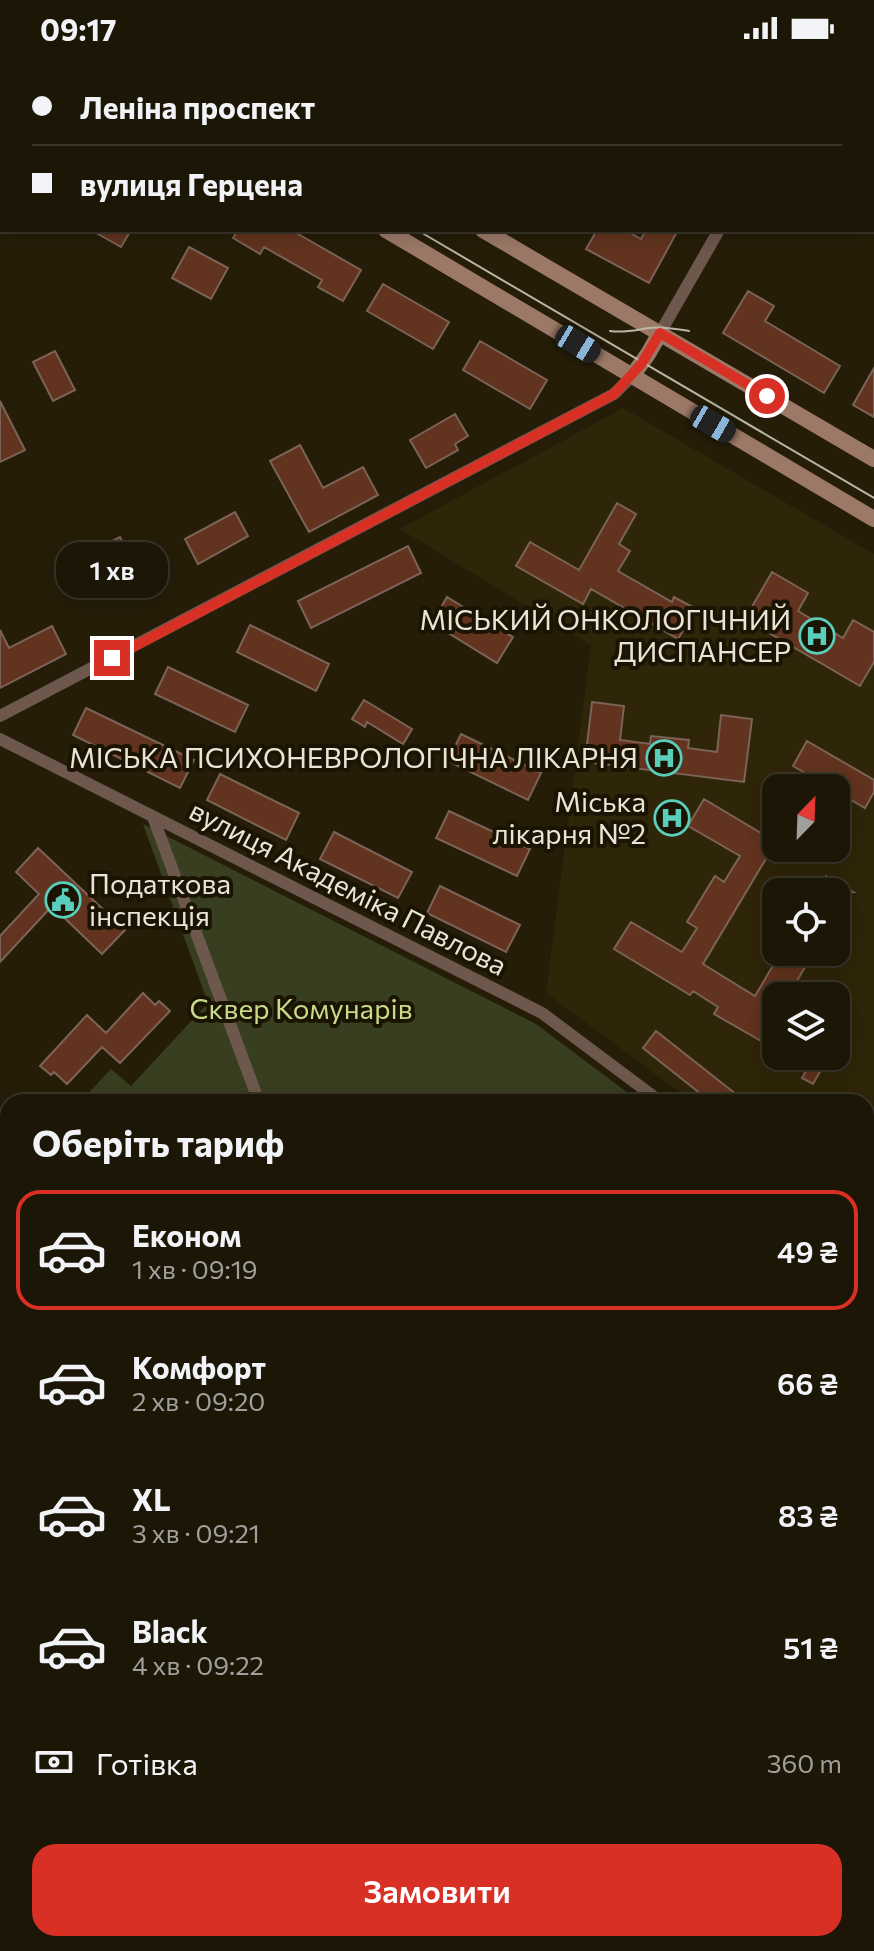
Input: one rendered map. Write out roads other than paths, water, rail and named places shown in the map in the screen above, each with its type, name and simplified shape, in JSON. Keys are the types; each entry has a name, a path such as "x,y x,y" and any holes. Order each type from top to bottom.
{"main road":[{"path":"389,232 874,519"},
{"path":"486,232 874,459"},
{"path":"632,376 660,333"}],"street":[{"path":"660,333 718,232"},
{"path":"0,716 614,394 632,376"},
{"name":"вулиця Академіка Павлова","path":"0,739 542,1013 650,1094"},
{"path":"153,817 256,1094"}],"tram line":[{"path":"420,232 874,498"},
{"path":"610,331 659,327 689,331"}],"place":[{"name":"МІСЬКИЙ ОНКОЛОГІЧНИЙ ДИСПАНСЕР","path":"817,636"},
{"name":"МІСЬКА ПСИХОНЕВРОЛОГІЧНА ЛІКАРНЯ","path":"664,758"},
{"name":"Міська лікарня №2","path":"672,818"},
{"name":"Податкова інспекція","path":"63,900"}],"park label":[{"name":"Сквер Комунарів","path":"301,1009"}]}
